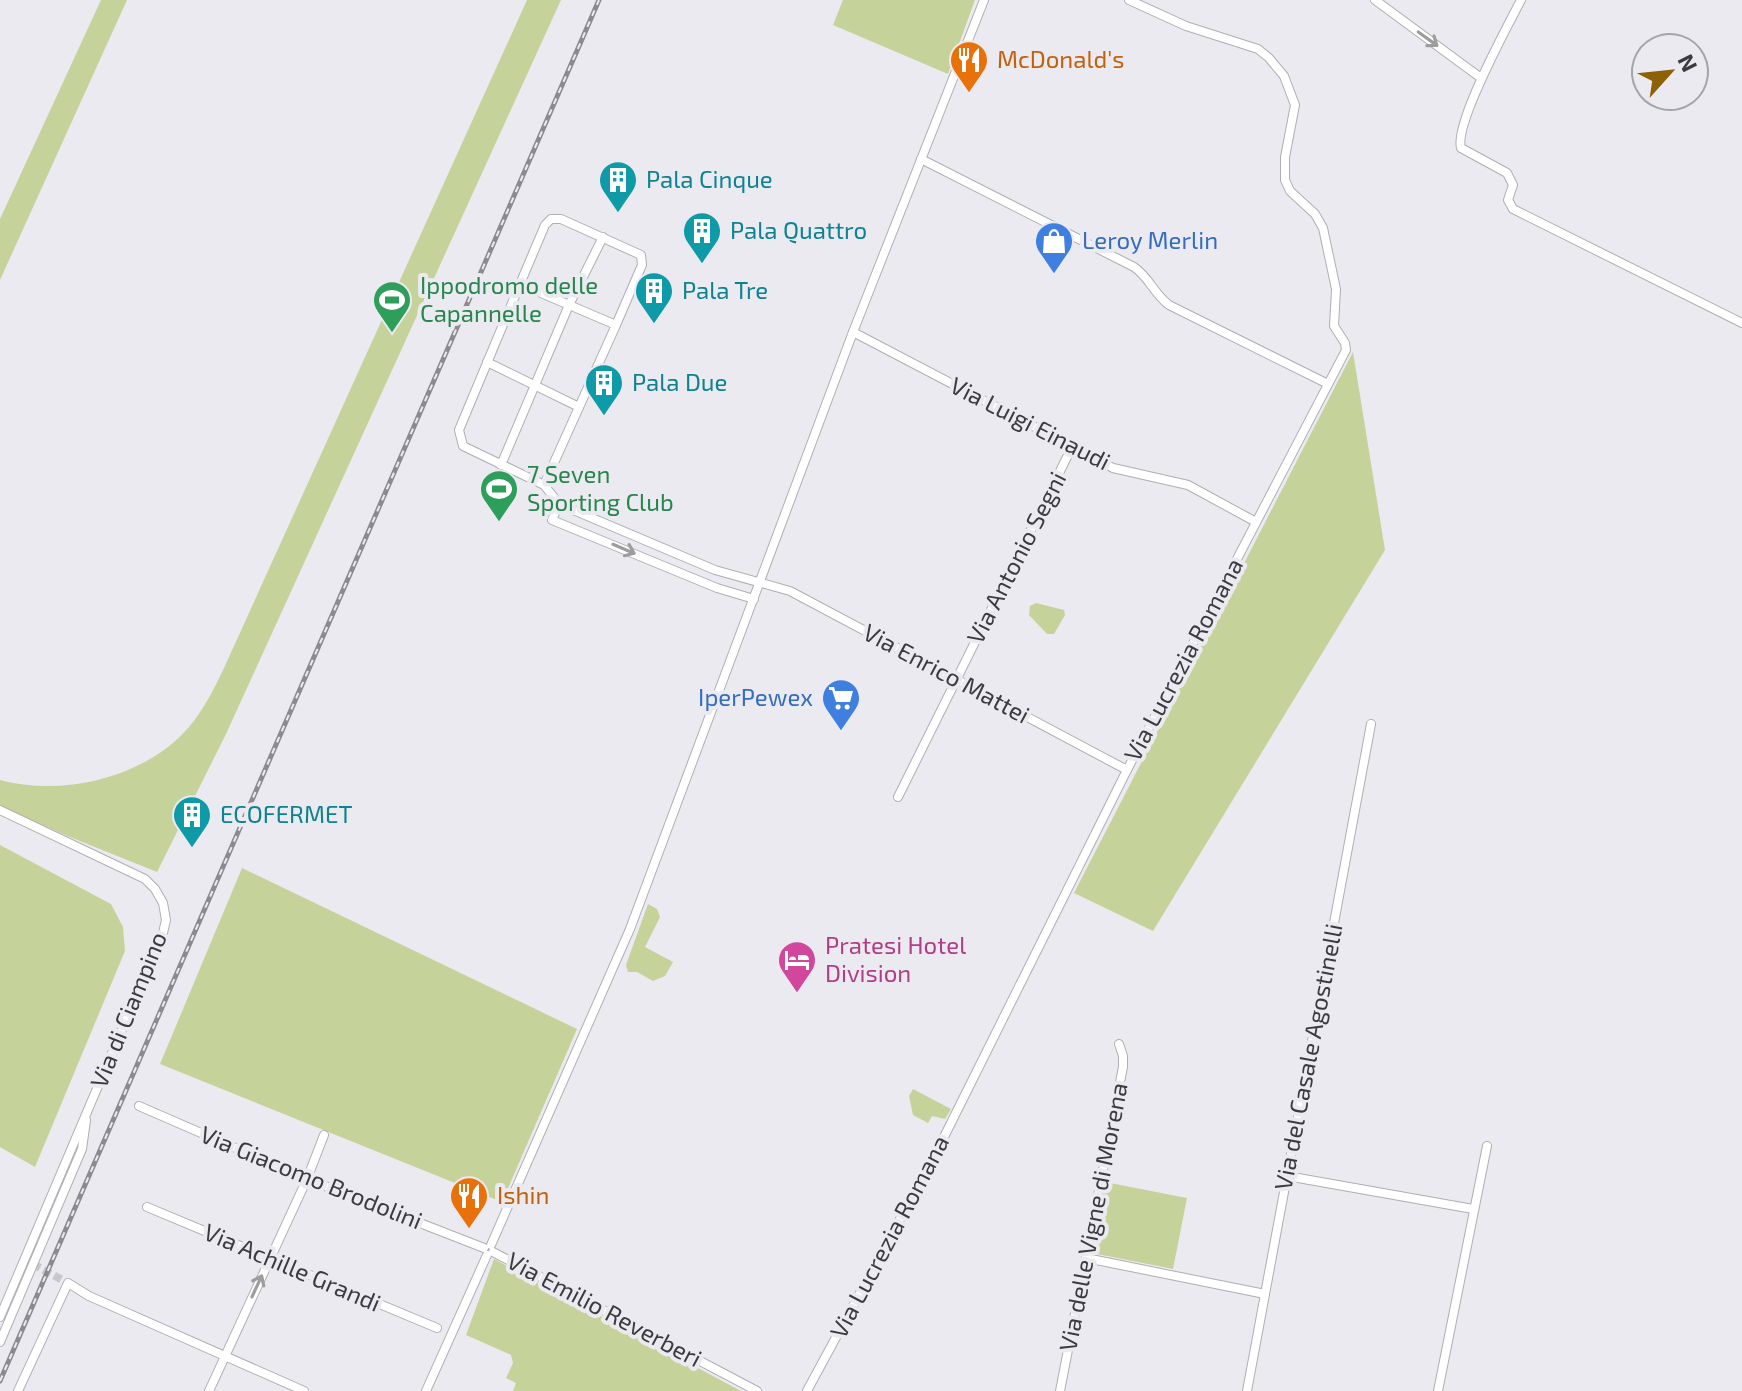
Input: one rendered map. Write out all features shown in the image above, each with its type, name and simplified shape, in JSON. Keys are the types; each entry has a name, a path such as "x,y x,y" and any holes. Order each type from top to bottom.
{"street":[{"path":"426,1391 630,929 853,332 984,0"},
{"name":"Via Lucrezia Romana","path":"807,1391 939,1147 1127,770 1346,346 1334,326 1336,289 1322,225 1290,191 1285,180 1286,153 1295,105 1287,82 1271,60 1258,49 1186,26 1129,0"},
{"path":"1375,0 1481,78"},
{"path":"1521,0 1481,78 1459,132 1461,148 1508,174 1513,188 1508,202 1513,209 1742,323"},
{"path":"921,159 1134,267 1144,274 1169,305 1328,384"},
{"path":"544,485 642,260 636,251 561,219 551,219 544,227 459,428 458,437 465,448 544,485 559,504 552,520 709,585 754,599"},
{"path":"501,465 569,305 603,237"},
{"path":"520,284 616,325"},
{"name":"Via Luigi Einaudi","path":"853,332 1121,471 1194,488 1256,522"},
{"path":"487,362 579,407"},
{"name":"Via Antonio Segni","path":"898,797 1072,447"},
{"name":"Via Enrico Mattei","path":"559,504 715,570 790,591 1127,770"},
{"name":"Via del Casale Agostinelli","path":"1247,1391 1371,724"},
{"name":"Via di Ciampino","path":"0,810 140,875 152,885 163,903 166,914 163,933 86,1115"},
{"name":"Via delle Vigne di Morena","path":"1060,1391 1123,1067 1124,1058 1119,1044"},
{"name":"Via Giacomo Brodolini","path":"139,1106 307,1179 489,1250"},
{"path":"0,1317 86,1115"},
{"path":"0,1342 82,1149 86,1115"},
{"path":"209,1391 307,1179 324,1135"},
{"path":"1438,1391 1487,1146"},
{"path":"1287,1176 1473,1209"},
{"name":"Via Achille Grandi","path":"147,1207 437,1328"},
{"name":"Via Emilio Reverberi","path":"489,1250 757,1391"},
{"path":"1086,1258 1265,1294"},
{"path":"18,1391 68,1283 85,1294 304,1391"}],"green space":[{"path":"101,0 127,0 0,280 0,219"},
{"name":"Ippodromo delle Capannelle","path":"527,0 561,0 226,734 157,872 0,806 0,780 50,786 102,779 126,771 171,745 199,713 224,668"},
{"path":"843,0 975,0 948,74 833,25"},
{"path":"1353,352 1385,550 1153,931 1074,893"},
{"path":"1036,603 1064,610 1065,615 1054,634 1047,634 1029,615 1030,606"},
{"path":"0,845 111,904 123,927 125,951 35,1167 0,1147"},
{"path":"242,868 577,1029 502,1202 160,1064"},
{"path":"648,904 657,909 660,917 645,947 673,962 665,976 653,981 637,972 628,972 626,965"},
{"path":"913,1089 951,1109 945,1119 932,1116 928,1123 913,1115 909,1096"},
{"path":"1105,1182 1187,1198 1173,1269 1092,1253"},
{"path":"494,1259 741,1391 513,1391 516,1383 506,1378 513,1363 511,1355 466,1335"}],"tunnel":[{"path":"33,1264 68,1283"}],"railway":[{"path":"0,1381 599,0"}],"place":[{"name":"McDonald's","path":"969,94"},
{"name":"Pala Cinque","path":"618,214"},
{"name":"Pala Quattro","path":"702,265"},
{"name":"Leroy Merlin","path":"1054,275"},
{"name":"Pala Tre","path":"654,325"},
{"name":"Ippodromo delle Capannelle","path":"392,334"},
{"name":"Pala Due","path":"604,417"},
{"name":"7 Seven Sporting Club","path":"499,523"},
{"name":"IperPewex","path":"841,732"},
{"name":"ECOFERMET","path":"192,849"},
{"name":"Pratesi Hotel Division","path":"797,994"},
{"name":"Ishin","path":"469,1230"}]}
